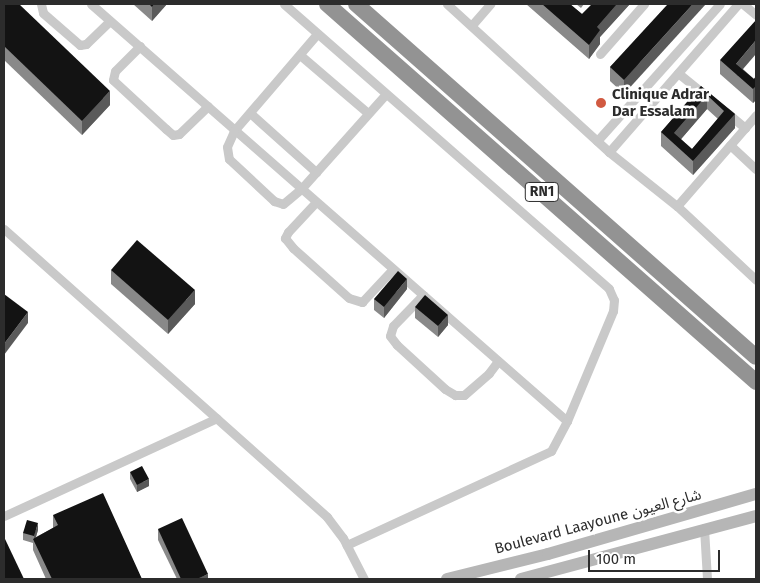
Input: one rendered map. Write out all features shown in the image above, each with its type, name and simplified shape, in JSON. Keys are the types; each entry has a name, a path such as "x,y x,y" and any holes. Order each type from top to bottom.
{"highway":[{"name":"RN1","path":"327,4 756,382"},
{"name":"RN1","path":"356,4 756,357"}],"street":[{"path":"41,4 43,13 80,45 86,44 110,21"},
{"path":"91,4 567,422"},
{"path":"284,4 613,294 613,311 567,422 554,448 546,455 347,545"},
{"path":"448,4 609,152 677,206 756,280"},
{"path":"472,25 490,4"},
{"path":"600,54 644,4"},
{"path":"597,141 720,4"},
{"path":"609,152 738,4"},
{"path":"743,4 756,15"},
{"path":"317,34 234,131 226,147 229,159 274,201 283,204 301,188 385,95"},
{"path":"140,46 115,71 113,80 166,129 174,135 179,134 208,106"},
{"path":"300,55 368,113"},
{"path":"678,73 745,128"},
{"path":"250,113 316,172"},
{"path":"677,206 756,115"},
{"path":"730,145 756,169"},
{"path":"316,202 288,232 285,238 292,248 348,298 362,302 394,269"},
{"path":"4,229 327,517 339,530 364,579"},
{"path":"423,295 393,326 390,336 397,345 445,389 455,395 464,395 489,373 498,361"},
{"path":"4,516 218,418"},
{"name":"Boulevard Laayoune شارع العيون","path":"447,579 465,577 756,494"},
{"path":"522,579 704,528 756,516"},
{"path":"704,528 707,579"}],"building":[{"path":"4,4 19,4 110,91 82,121 4,46"},
{"path":"542,4 570,4 582,14 592,4 617,4 597,27 600,30 589,45"},
{"path":"668,4 693,4 624,80 610,67"},
{"path":"756,20 756,40 736,64 754,79 756,76 756,86 753,89 720,60"},
{"path":"701,86 735,114 693,161 661,132","holes":["707,95 724,111 692,149 674,133"]},
{"path":"137,240 195,290 168,320 111,270"},
{"path":"398,271 407,279 384,307 374,299"},
{"path":"4,294 28,312 4,344"},
{"path":"425,295 448,315 438,326 415,307"},
{"path":"142,466 149,479 137,485 130,472"},
{"path":"103,493 142,579 52,579 33,539 58,525 53,515"},
{"path":"182,518 208,574 197,579 181,579 158,529"},
{"path":"27,520 38,523 34,536 23,533"},
{"path":"5,539 24,579 5,579"}],"place":[{"name":"Clinique Adrar Dar Essalam","path":"601,103"}]}
